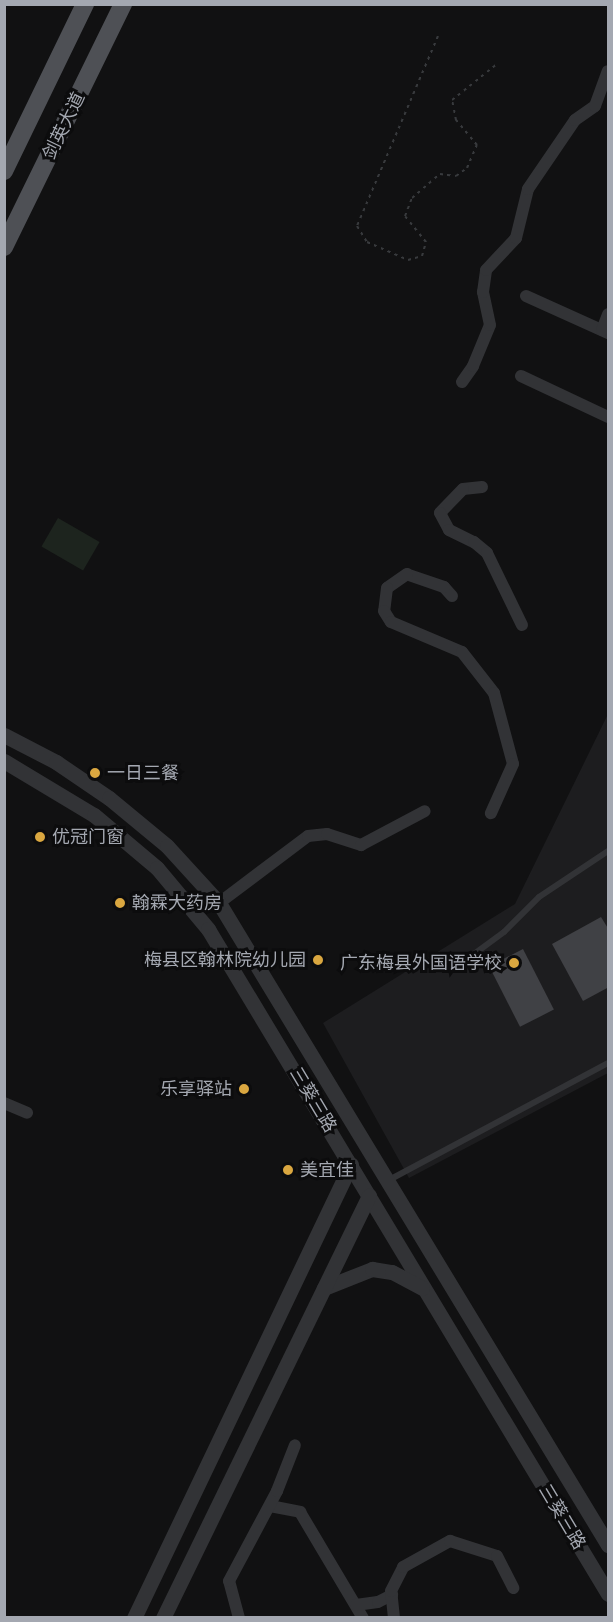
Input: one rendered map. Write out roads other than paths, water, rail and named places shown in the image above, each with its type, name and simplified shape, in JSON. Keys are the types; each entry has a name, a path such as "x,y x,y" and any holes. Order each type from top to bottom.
{"main road":[{"name":"剑英大道","path":"4,171 85,4"},
{"name":"剑英大道","path":"4,248 123,4"}],"street":[{"path":"462,382 473,366 490,325 483,292 486,270 516,237 528,189 575,120 595,106 609,71"},
{"path":"526,296 605,332 609,314"},
{"path":"521,376 609,417"},
{"path":"482,487 463,489 440,513 449,530 474,542 487,553 522,625"},
{"path":"452,596 444,587 407,574 387,588 384,610 391,622 462,652 494,693 513,764 491,813"},
{"name":"三葵三路","path":"4,735 56,762 109,798 167,846 219,903 609,1545"},
{"name":"三葵三路","path":"4,761 94,814 157,868 208,929 609,1594"},
{"path":"219,903 308,836 327,834 361,846 425,811"},
{"path":"4,1103 27,1113"},
{"path":"134,1617 351,1164"},
{"path":"163,1617 369,1196"},
{"path":"324,1288 372,1269 392,1272 423,1289"},
{"path":"239,1617 229,1581 270,1506 295,1445"},
{"path":"270,1506 300,1512 363,1617"},
{"path":"394,1617 392,1595 403,1567 450,1541 497,1556 513,1588"},
{"path":"356,1605 378,1602 392,1595"}],"lane":[{"path":"455,968 504,932 539,897 609,851"},
{"path":"389,1180 609,1063"}],"place":[{"name":"一日三餐","path":"95,773"},
{"name":"优冠门窗","path":"40,837"},
{"name":"翰霖大药房","path":"120,903"},
{"name":"梅县区翰林院幼儿园","path":"318,960"},
{"name":"广东梅县外国语学校","path":"514,963"},
{"name":"乐享驿站","path":"244,1089"},
{"name":"美宜佳","path":"288,1170"}]}
